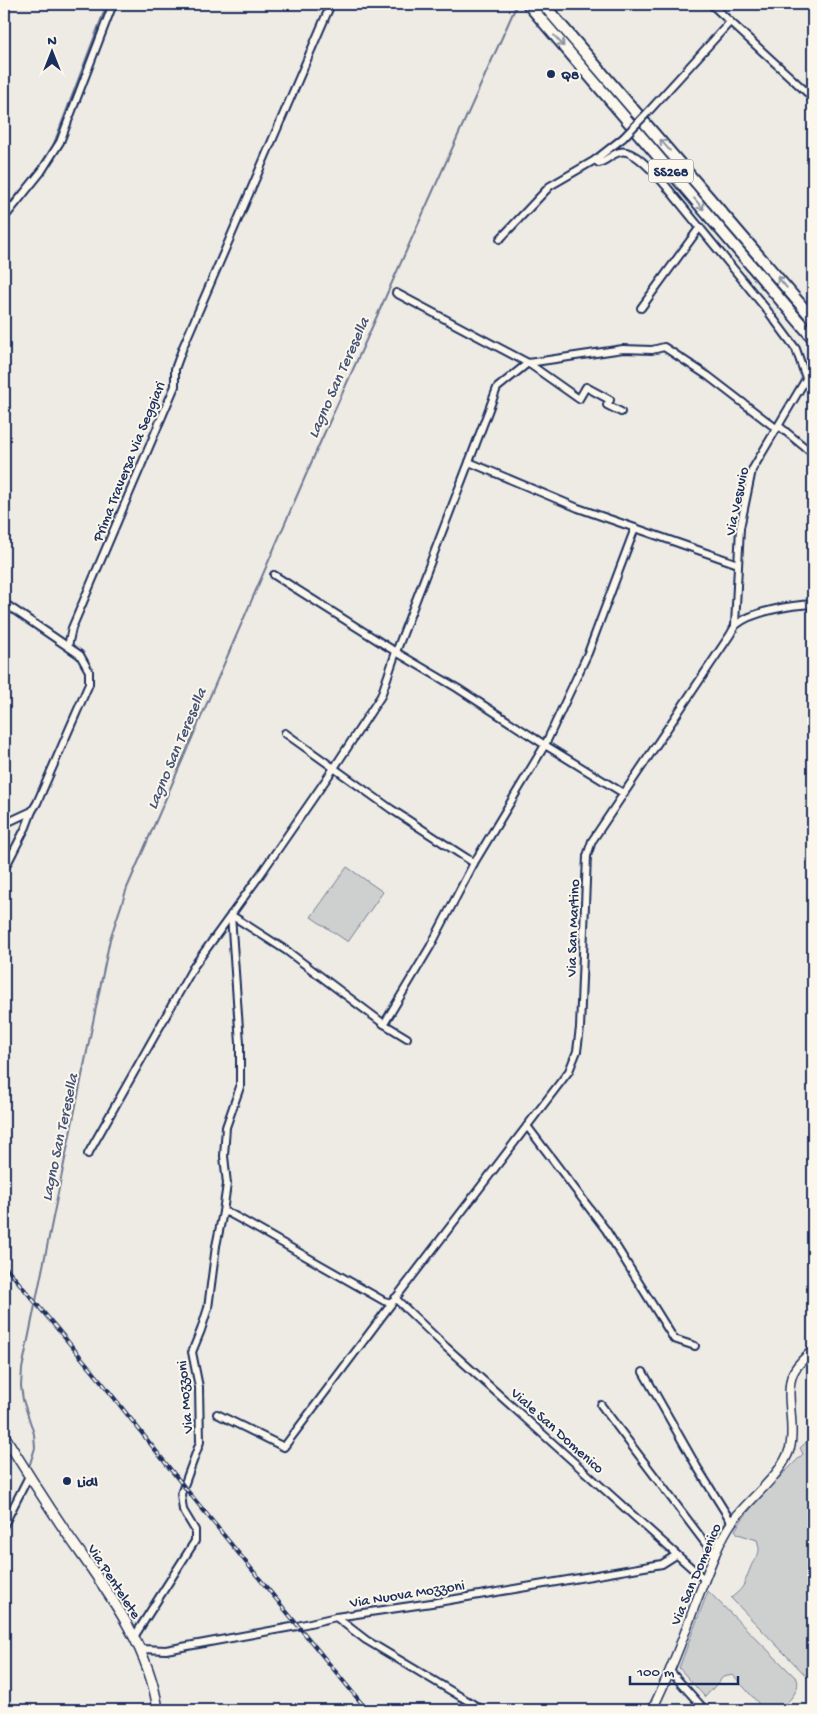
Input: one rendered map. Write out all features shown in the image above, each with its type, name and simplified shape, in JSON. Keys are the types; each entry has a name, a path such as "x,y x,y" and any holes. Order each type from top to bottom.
{"highway":[{"name":"SS268","path":"528,4 813,338"},
{"name":"SS268","path":"543,4 813,319"}],"main road":[{"name":"Via Pentelete","path":"4,1435 29,1476 105,1588 141,1649 152,1682 158,1710"}],"street":[{"path":"4,218 41,172 60,142 113,4"},
{"name":"Prima Traversa Via Seggiari","path":"68,646 72,628 175,386 175,369 183,347 331,4"},
{"path":"711,4 813,98"},
{"path":"500,239 550,186 595,160 623,138 730,22"},
{"path":"595,160 599,163 622,151 631,153 649,167 700,227 796,349 806,378"},
{"path":"641,308 700,227"},
{"path":"396,293 528,363 579,399 586,387 610,400 607,405 621,412"},
{"path":"88,1154 194,966 334,768 380,696 497,388 528,363 623,349 652,350 664,347 708,376 813,454"},
{"name":"Via Vesuvio","path":"735,626 740,528 752,470 813,367"},
{"path":"469,462 578,508 738,564"},
{"path":"384,1024 430,947 474,863 545,745 588,653 635,528"},
{"path":"274,575 623,793"},
{"path":"4,603 80,655 89,671 89,684 37,804 4,870"},
{"name":"Via San Martino","path":"217,1414 284,1447 569,1071 577,1051 580,1028 587,856 592,841 735,626 754,614 813,604"},
{"path":"285,733 391,809 474,863"},
{"path":"4,824 32,811"},
{"path":"231,915 287,951 384,1024 407,1038"},
{"name":"Via Mozzoni","path":"134,1637 195,1541 194,1530 183,1510 181,1494 200,1442 199,1387 192,1352 202,1330 208,1308 227,1184 224,1156 226,1127 240,1087 240,1043 231,915"},
{"path":"527,1126 606,1230 674,1340 695,1346"},
{"path":"223,1212 240,1219 384,1301 394,1300"},
{"name":"Viale San Domenico","path":"394,1300 704,1580"},
{"name":"Via San Domenico","path":"652,1710 670,1671 704,1580 732,1523 783,1462 789,1450 792,1437 790,1391 792,1379 794,1372 813,1350"},
{"path":"643,1372 697,1467 732,1523"},
{"path":"600,1405 715,1556"},
{"path":"4,1525 29,1476"},
{"name":"Via Nuova Mozzoni","path":"141,1649 166,1650 336,1617 438,1602 662,1564 676,1555"},
{"path":"336,1617 366,1640 483,1710"},
{"path":"670,1671 705,1710"}],"shaded area":[{"path":"347,867 383,892 348,942 311,917"},
{"path":"813,1436 813,1683 731,1598 744,1585 759,1550 757,1540 738,1534 735,1530 758,1500 803,1454 800,1448"},
{"path":"708,1591 797,1679 798,1683 795,1692 780,1710 762,1710 759,1704 733,1675 723,1677 705,1697 679,1668"}],"waterway":[{"path":"4,209 31,180 53,146 107,4"},
{"name":"Lagno San Teresella","path":"29,1467 35,1448 34,1434 23,1400 21,1386 22,1369 110,939 127,888 315,454 517,4"}],"railway":[{"path":"4,1265 100,1380 186,1489 367,1710"}],"place":[{"name":"Q8","path":"551,74"},
{"name":"Lidl","path":"67,1481"}]}
